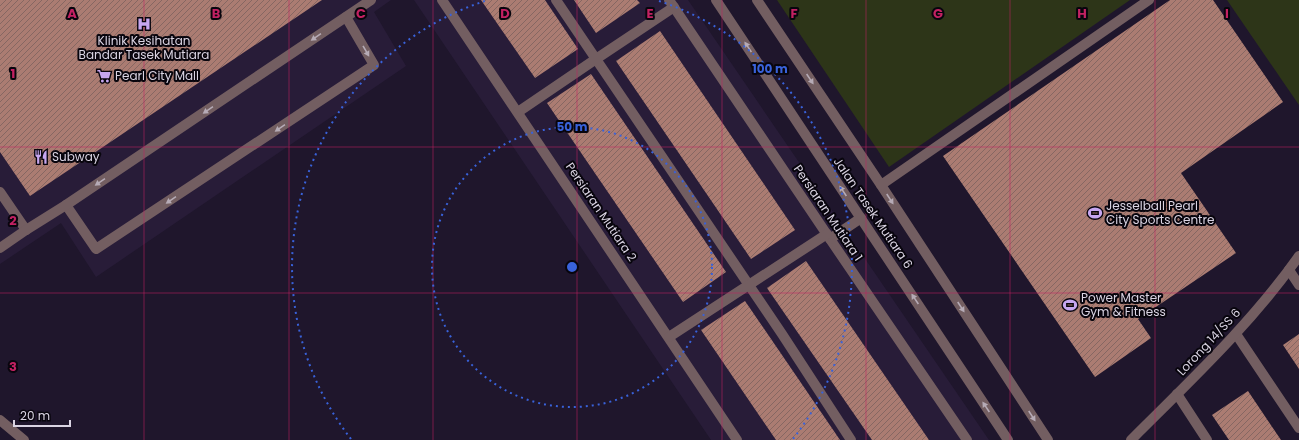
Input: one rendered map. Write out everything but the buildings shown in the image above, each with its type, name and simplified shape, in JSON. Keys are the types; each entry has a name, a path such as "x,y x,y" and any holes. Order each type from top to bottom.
{"street":[{"path":"0,248 371,0"},
{"name":"Persiaran Mutiara 2","path":"442,0 737,440"},
{"path":"556,0 851,440"},
{"name":"Jalan Tasek Mutiara 6","path":"716,0 1008,440"},
{"name":"Jalan Tasek Mutiara 6","path":"757,0 881,185 1048,440"},
{"path":"881,185 1149,0"},
{"path":"518,112 596,59 672,4"},
{"name":"Persiaran Mutiara 1","path":"672,4 828,237 967,440"},
{"path":"66,205 96,250 374,65 346,17"},
{"path":"1,195 26,230"},
{"path":"669,337 748,285 861,218"},
{"name":"Lorong 14/SS 6","path":"1131,440 1236,334 1299,256"},
{"path":"1289,270 1299,285"},
{"path":"1236,334 1299,428"},
{"path":"1177,394 1207,440"},
{"path":"0,420 24,440"}],"shaded area":[{"path":"0,0 391,0 374,12 406,66 96,277 61,223 0,264"},
{"path":"414,0 688,0 989,440 711,440"}],"green space":[{"path":"777,0 1130,0 889,167"},
{"path":"1227,0 1299,0 1299,105"}],"place":[{"name":"Klinik Kesihatan Bandar Tasek Mutiara","path":"144,24"},
{"name":"Pearl City Mall","path":"104,76"},
{"name":"Subway","path":"41,157"},
{"name":"Jesselball Pearl City Sports Centre","path":"1095,213"},
{"name":"Power Master Gym & Fitness","path":"1070,305"}]}
